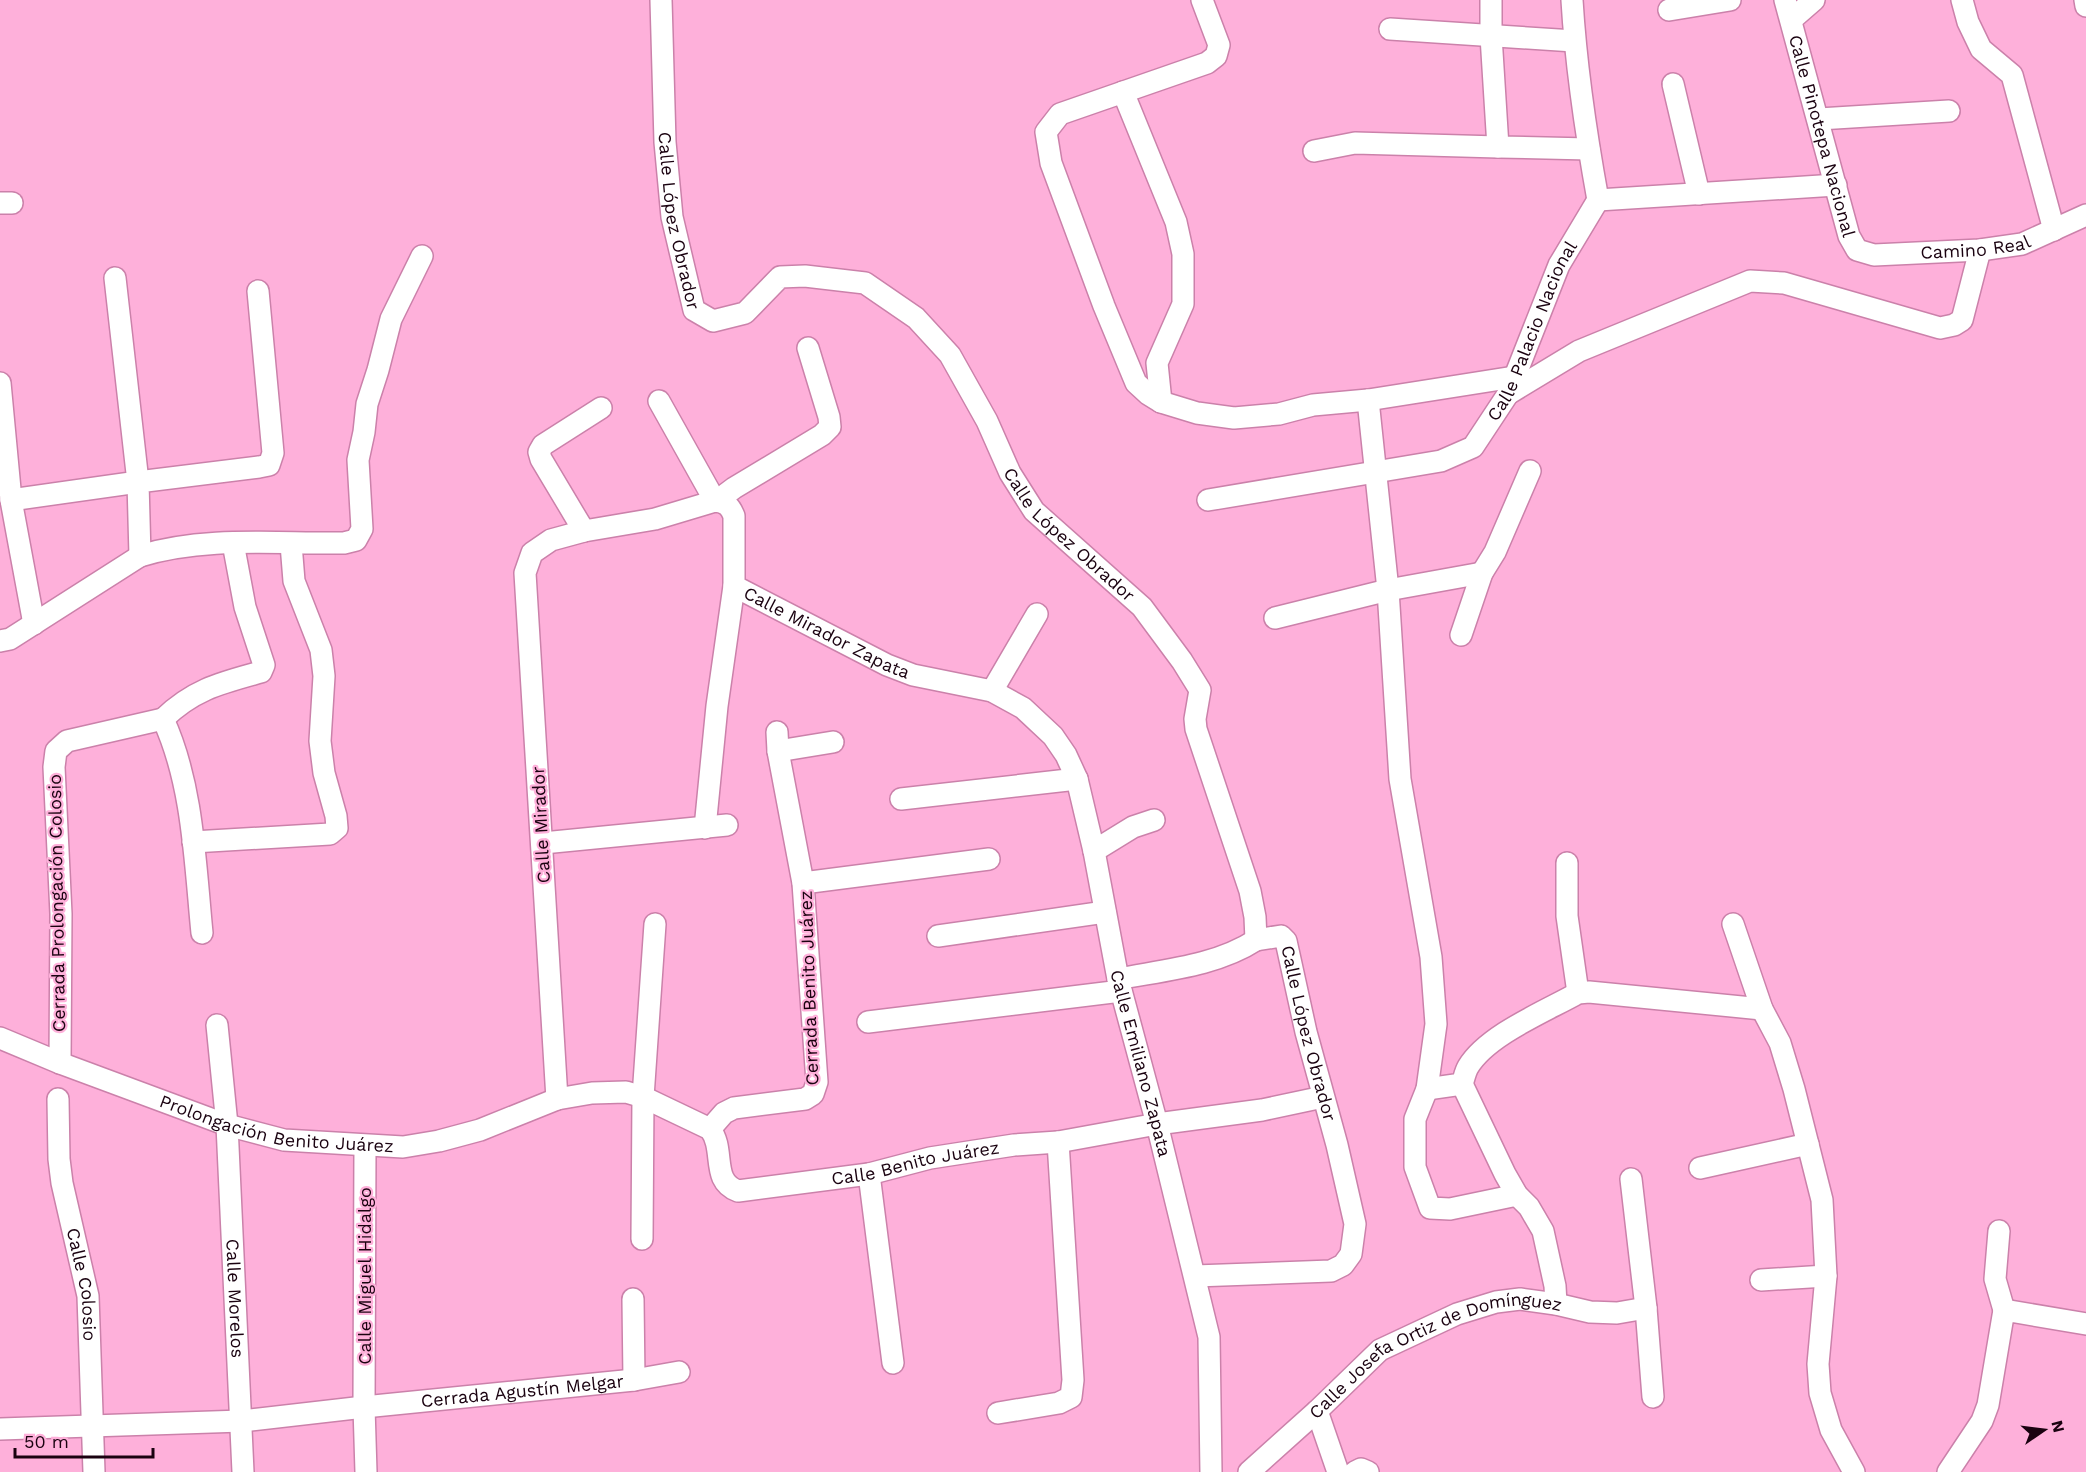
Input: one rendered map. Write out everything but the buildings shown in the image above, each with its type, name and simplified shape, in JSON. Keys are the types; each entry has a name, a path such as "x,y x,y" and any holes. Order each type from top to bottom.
{"street":[{"name":"Calle López Obrador","path":"661,0 665,142 672,217 694,310 713,321 745,312 780,277 805,276 864,283 916,318 950,355 987,421 1010,473 1034,511 1142,607 1182,661 1200,690 1195,719 1196,729 1250,891 1255,917 1256,940 1281,936 1286,941 1306,1032 1337,1145 1355,1224 1351,1254 1343,1265 1331,1270 1195,1276"},
{"path":"1202,0 1219,45 1216,56 1207,63 1060,114 1046,132 1051,163 1104,306 1136,383 1161,402 1197,413 1234,418 1279,414 1313,405 1337,402 1511,385 1579,351 1750,281 1784,283 1940,328 1954,325 1962,320 1980,250"},
{"path":"1491,0 1498,147"},
{"path":"1572,0 1574,41 1588,149 1598,200 1836,185"},
{"path":"1669,10 1730,0"},
{"path":"1788,10 1814,0"},
{"path":"1962,0 1968,22 1981,49 2012,75 2054,230"},
{"path":"2085,0 2086,6"},
{"name":"Calle Pinotepa Nacional","path":"1788,10 1849,236 1857,250"},
{"path":"1390,29 1574,41"},
{"path":"1673,84 1699,194"},
{"path":"1123,92 1176,222 1183,254 1183,304 1157,363 1161,402"},
{"path":"1819,119 1949,111"},
{"path":"1314,150 1355,143 1588,149"},
{"name":"Calle Palacio Nacional","path":"1375,472 1442,461 1473,447 1511,385 1559,265 1598,200"},
{"name":"Camino Real","path":"1857,250 1874,255 1980,250 2022,244 2086,215"},
{"path":"0,641 10,639 140,556 161,549 233,543 291,544 356,540 362,529 358,459 367,404 391,319 422,256"},
{"path":"116,278 138,482 140,556"},
{"path":"11,500 269,465 273,453 258,291"},
{"path":"601,408 543,445 539,452 584,531 655,519 719,501 734,488 822,435 830,427 829,417 808,348"},
{"path":"0,383 11,500 34,624"},
{"path":"1368,400 1388,590 1400,779 1431,957 1436,1024 1427,1089 1414,1119 1415,1167 1430,1208 1450,1209 1517,1195"},
{"name":"Calle Mirador Zapata","path":"659,401 719,501 730,508 734,516 734,586 887,665 914,675 992,690"},
{"path":"1461,635 1482,573 1495,552 1530,471"},
{"path":"1208,500 1375,472"},
{"name":"Calle Mirador","path":"557,1098 525,573 532,553 551,540 584,531"},
{"path":"202,933 186,796 174,743 163,719 188,697 232,679 261,672 264,664 245,607 233,543"},
{"path":"193,843 330,834 337,828 324,773 320,741 324,676 321,650 294,581 291,544"},
{"path":"1275,618 1388,590 1482,573"},
{"path":"705,828 717,706 734,586"},
{"path":"992,690 1037,614"},
{"name":"Calle Emiliano Zapata","path":"992,690 1023,708 1053,736 1066,755 1077,779 1094,851 1120,985 1209,1337 1211,1472"},
{"name":"Cerrada Prolongación Colosio","path":"60,1063 61,914 54,767 56,751 67,741 163,719"},
{"path":"803,883 778,741 833,742"},
{"path":"901,799 1077,779"},
{"path":"1094,851 1133,827 1154,820"},
{"path":"543,843 727,825"},
{"name":"Cerrada Benito Juárez","path":"710,1129 724,1113 734,1108 805,1099 813,1094 817,1082 803,883 990,859"},
{"path":"1568,863 1567,916 1578,993"},
{"path":"938,936 1105,912"},
{"path":"642,1239 643,1097 655,924"},
{"path":"1733,924 1762,1009 1780,1042 1822,1200 1826,1276 1818,1364 1820,1393 1831,1430 1854,1472"},
{"path":"868,1022 1120,985 1210,959 1256,940"},
{"path":"1556,1304 1555,1286 1543,1231 1529,1207 1517,1195 1462,1084 1469,1066 1495,1040 1578,993 1589,992 1762,1009"},
{"name":"Calle Morelos","path":"217,1025 227,1125 243,1472"},
{"name":"Prolongación Benito Juárez","path":"0,1038 60,1063 227,1125 284,1140 403,1147 439,1142 480,1130 557,1098"},
{"path":"1427,1089 1462,1084"},
{"path":"557,1098 592,1093 626,1092 643,1097 710,1129"},
{"name":"Calle Benito Juárez","path":"710,1129 716,1137 722,1177 728,1188 738,1191 869,1174 930,1158 1014,1145 1058,1142 1157,1124 1262,1110 1323,1097"},
{"name":"Calle Colosio","path":"58,1099 59,1159 62,1183 88,1296 94,1472"},
{"path":"998,1413 1059,1403 1071,1397 1073,1380 1058,1142"},
{"path":"1700,1168 1808,1144"},
{"name":"Calle Miguel Hidalgo","path":"365,1146 364,1407 366,1472"},
{"path":"869,1174 893,1363"},
{"path":"1631,1179 1646,1308 1653,1397"},
{"path":"1948,1472 1948,1468 1982,1421 1988,1405 2004,1310 1995,1278 1998,1230"},
{"path":"1761,1280 1826,1276"},
{"path":"633,1299 634,1380"},
{"name":"Calle Josefa Ortiz de Domínguez","path":"1249,1472 1380,1350 1457,1314 1496,1302 1520,1299 1590,1312 1617,1313 1646,1308"},
{"path":"2004,1310 2086,1324"},
{"name":"Cerrada Agustín Melgar","path":"0,1429 242,1421 634,1380 679,1372"},
{"path":"1317,1411 1338,1472"},
{"path":"1355,1472 1361,1469 1368,1472"}]}
